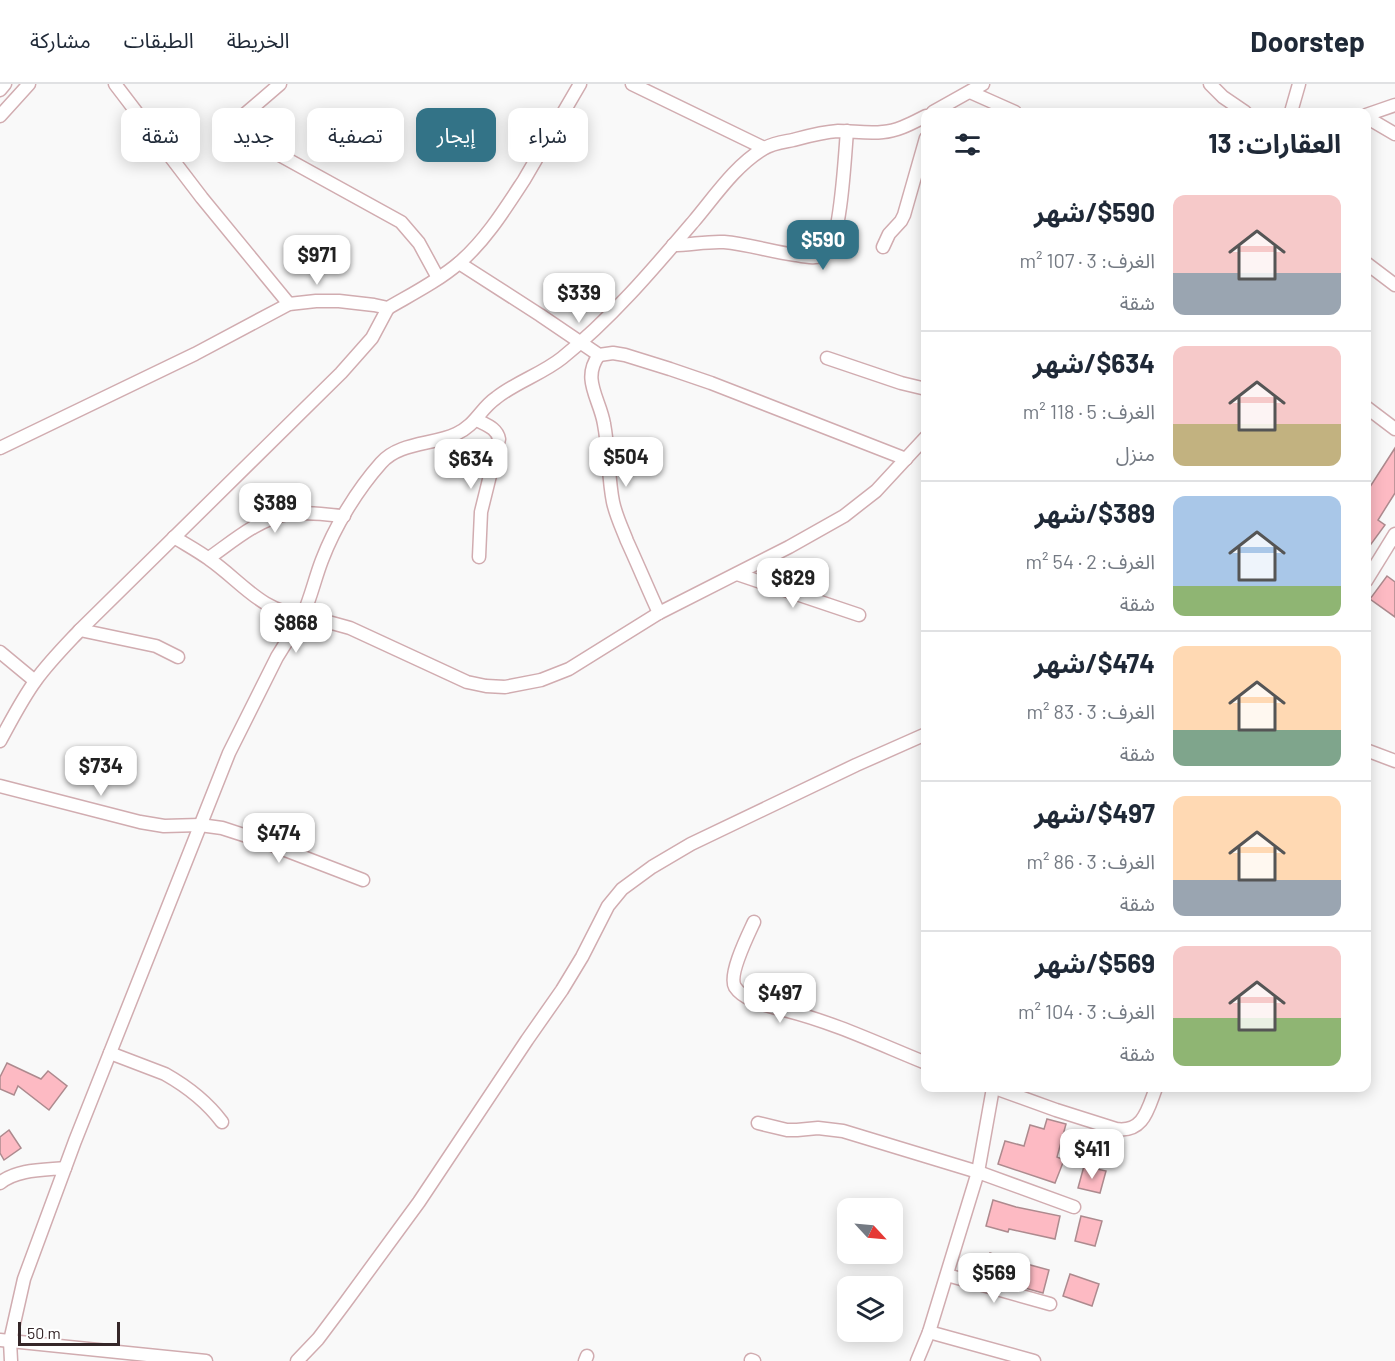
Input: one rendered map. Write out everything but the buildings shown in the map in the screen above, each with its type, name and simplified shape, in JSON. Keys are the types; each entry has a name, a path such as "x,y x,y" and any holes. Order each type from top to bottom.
{"street":[{"path":"0,90 5,84"},
{"path":"0,116 29,84"},
{"path":"115,84 202,198 289,304"},
{"path":"280,84 238,120 237,124 240,128 279,155 401,222 419,243 438,278"},
{"path":"0,741 35,681 80,630 340,374 372,338 388,308 459,263 491,228 510,202 580,84"},
{"path":"632,84 764,148"},
{"path":"940,108 983,84"},
{"path":"1210,84 1239,108"},
{"path":"1292,108 1299,84"},
{"path":"970,92 1006,108"},
{"path":"1371,114 1395,105"},
{"path":"10,1361 5,1341 24,1279 64,1168 200,825 229,753 256,696 282,646 303,615 323,558 358,492 383,460 393,453 456,434 477,420 493,399 554,364 581,342 655,267 726,183 764,148 821,133 884,132 921,118"},
{"path":"1371,119 1395,134"},
{"path":"673,245 721,242 812,257 828,252 832,245 841,205 847,131"},
{"path":"883,248 889,234 904,215 921,156"},
{"path":"459,263 599,355 613,353 625,355 670,369 906,459"},
{"path":"1371,267 1395,285"},
{"path":"0,448 195,354 289,304 339,301 388,308"},
{"path":"599,355 593,365 591,381 604,424 613,504 659,613"},
{"path":"827,358 921,388"},
{"path":"1371,411 1395,429"},
{"path":"477,420 495,430 499,439 481,512 479,557"},
{"path":"174,537 208,558 269,606 284,612 350,628 467,682 505,687 541,680 569,669 659,613 789,547 844,516 876,491 921,442"},
{"path":"208,558 249,530 275,517 301,513 344,516"},
{"path":"1371,572 1395,534"},
{"path":"737,574 859,615"},
{"path":"80,630 156,646 178,657"},
{"path":"0,652 35,681"},
{"path":"297,1361 332,1321 419,1202 562,990 608,906 622,889 652,867 691,844 921,736"},
{"path":"1371,752 1395,762"},
{"path":"0,786 140,822 164,826 200,825 222,828 252,837 363,880"},
{"path":"754,922 733,976 736,988 740,992 756,1001 827,1023 921,1062"},
{"path":"110,1053 174,1079 194,1092 222,1122"},
{"path":"917,1361 929,1332 978,1172 993,1092"},
{"path":"1005,1092 1124,1130 1131,1129 1140,1123 1154,1092"},
{"path":"758,1123 787,1130 835,1129 978,1172 1074,1207"},
{"path":"0,1183 23,1173 64,1168"},
{"path":"947,1275 1050,1304"},
{"path":"929,1332 1034,1361"},
{"path":"5,1341 206,1361"}]}
